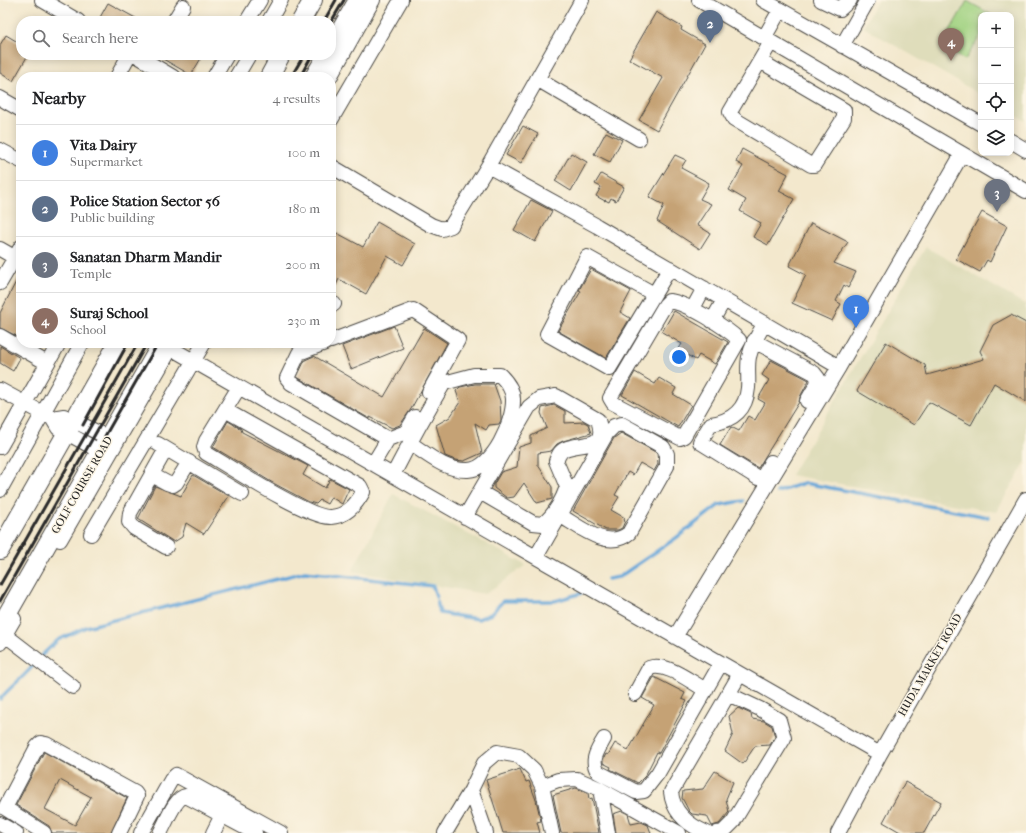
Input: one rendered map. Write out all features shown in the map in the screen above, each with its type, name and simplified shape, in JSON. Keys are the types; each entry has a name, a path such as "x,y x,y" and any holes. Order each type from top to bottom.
{"main road":[{"path":"304,16 313,0"},
{"path":"336,38 358,0"},
{"path":"272,72 278,60"},
{"path":"317,72 323,60"},
{"path":"0,550 69,426 115,348"},
{"name":"GOLF COURSE ROAD","path":"1,634 105,445 165,348"}],"street":[{"path":"42,0 69,16"},
{"path":"250,16 260,0"},
{"path":"272,16 281,0"},
{"path":"333,72 373,0"},
{"path":"336,111 401,0"},
{"path":"336,169 431,225 442,229 451,226 488,166 582,0"},
{"path":"700,0 1026,191"},
{"path":"763,0 978,122"},
{"path":"821,0 840,9 850,0"},
{"path":"842,46 868,0"},
{"path":"177,16 183,6"},
{"path":"760,61 844,110 844,118 814,165 811,165 734,119 730,112 760,61 780,10"},
{"path":"120,72 126,60"},
{"path":"153,60 167,72"},
{"path":"217,72 224,60"},
{"path":"239,72 246,60"},
{"path":"537,79 639,139"},
{"path":"0,98 16,107"},
{"path":"1014,143 1026,150"},
{"path":"0,150 16,158"},
{"path":"675,637 839,367 962,154"},
{"path":"488,166 670,268 839,367"},
{"path":"0,249 16,252"},
{"path":"0,283 16,255"},
{"path":"654,294 587,257 547,334 609,369 670,268"},
{"path":"692,310 704,288"},
{"path":"712,321 724,300"},
{"path":"669,301 675,301 712,321 739,340 684,436 680,438 668,434 613,404 610,398 612,394 665,305 669,301"},
{"path":"336,339 413,310 458,340 406,432 388,439 373,464"},
{"path":"754,341 814,374 818,378 817,384 762,477 758,478 700,442 711,424 724,422 735,417 744,402 748,388 748,358 754,341 764,323"},
{"path":"0,336 16,345"},
{"path":"21,348 47,363"},
{"path":"0,447 56,348"},
{"path":"0,490 48,415 80,348"},
{"path":"73,687 48,667 1,634 165,348"},
{"path":"173,348 880,754"},
{"path":"91,534 201,348"},
{"path":"312,348 299,353 287,378 291,383 388,439"},
{"path":"393,475 410,443 444,383 474,375 500,375 508,384 513,398 512,416 494,450 480,467 468,470 450,468 410,443"},
{"path":"225,410 360,486 363,492 359,499 346,514 331,517 320,516 302,508 206,453 204,447 206,442 225,410 239,387"},
{"path":"0,390 24,404 48,415 58,428 69,426 105,445"},
{"path":"466,517 480,492 529,407 539,399 556,396 598,420 601,428 599,438 592,443 565,449 558,454 556,461 567,487 562,500 548,520 543,524 533,523 480,492"},
{"path":"536,557 561,516 607,433 614,426 622,424 663,447 667,454 668,466 629,533 624,538 614,540 602,539 561,516"},
{"path":"148,438 242,494"},
{"path":"166,449 130,513 128,522 134,528 166,546"},
{"path":"152,475 173,485 176,483 189,462"},
{"name":"HUDA MARKET ROAD","path":"838,833 880,754 1026,499"},
{"path":"604,739 595,756 595,767 598,772 636,792 644,791 658,773 721,663"},
{"path":"634,694 648,668 656,666 664,667 706,690"},
{"path":"707,833 682,819 672,802 671,792 740,674"},
{"path":"717,833 723,832 733,822 784,738 779,720 760,708 728,694"},
{"path":"44,833 10,813 5,808 37,747 41,743 46,744 135,793 137,796 118,833"},
{"path":"446,833 471,790 484,762 497,752 519,756 534,770 542,786 552,833"},
{"path":"141,833 171,780 176,775 281,833"},
{"path":"542,786 558,780 578,779 600,789 679,833"},
{"path":"600,789 608,833"},
{"path":"471,790 486,833"},
{"path":"160,833 182,796 190,797 255,833"},
{"path":"213,833 222,815"},
{"path":"0,824 16,833"}],"shaded area":[{"path":"878,0 1026,0 1026,121 1014,115 1014,12 978,12 978,93 863,27"},
{"path":"926,247 1026,305 1026,461 996,512 791,475"},
{"path":"393,494 526,565 485,594 352,571"}],"green space":[{"path":"967,1 987,12 978,12 978,40 965,60 941,46"}],"building":[{"path":"108,3 132,16 101,16"},
{"path":"656,12 682,27 681,30 705,44 657,130 639,120 663,78 629,59"},
{"path":"6,35 16,41 16,60 25,60 18,72 16,72 16,76 13,81 0,73 0,45"},
{"path":"165,60 200,60 193,72 186,72"},
{"path":"523,126 538,134 521,163 506,155"},
{"path":"606,132 622,140 610,162 594,154"},
{"path":"742,149 788,174 779,191 794,199 768,245 753,237 761,223 740,211 746,200 729,190 743,166 736,162"},
{"path":"571,153 587,162 571,191 555,181"},
{"path":"675,155 686,160 681,168 709,183 700,199 711,204 697,225 710,233 700,249 657,221 664,205 649,197"},
{"path":"601,174 624,187 616,201 611,198 609,202 605,201 596,196 601,187 595,184"},
{"path":"531,200 552,211 535,242 514,230"},
{"path":"982,212 1007,226 990,262 987,260 980,272 956,259"},
{"path":"377,222 415,244 403,265 387,256 366,294 339,279 336,285 336,235 337,233 363,247"},
{"path":"811,223 848,242 834,263 856,272 848,288 844,285 836,301 841,304 832,321 792,303 806,275 789,266"},
{"path":"591,269 631,291 620,312 630,318 606,358 558,331 581,291 579,290"},
{"path":"16,282 16,336 0,328 0,313"},
{"path":"674,311 728,342 715,364 699,355 696,360 678,350 682,344 662,332"},
{"path":"1011,315 1026,323 1026,402 994,383 971,425 929,402 914,425 857,391 886,342 925,365 927,375 984,359 980,351 993,325"},
{"path":"394,326 403,348 351,369 342,346"},
{"path":"424,328 447,343 411,409 400,425 392,428 370,417 370,419 297,377 305,360 314,356 384,397"},
{"path":"0,346 20,358 13,371 0,363"},
{"path":"771,360 809,380 799,402 758,468 720,445 731,427 739,431 748,416 755,420 765,403 758,399 769,380 762,375"},
{"path":"635,372 655,384 659,378 676,388 673,394 691,405 678,427 622,395"},
{"path":"475,384 494,384 500,401 501,420 499,424 489,425 486,430 475,423 482,453 464,461 455,460 445,456 436,425 450,417 460,402 456,391 460,387"},
{"path":"554,405 565,411 565,423 584,422 588,424 591,433 563,441 557,444 551,451 538,453 538,465 552,487 552,499 537,503 524,483 514,497 507,498 494,488 494,484 501,472 517,467 519,447 531,443 531,436 547,428 541,413 542,408"},
{"path":"228,421 241,429 242,432 308,466 303,475 325,488 330,479 349,489 342,504 331,497 327,504 320,500 316,504 309,502 273,483 213,447"},
{"path":"621,433 657,453 658,464 654,471 640,463 633,475 628,472 615,495 619,497 611,510 625,518 625,521 622,528 618,530 606,530 573,511 614,438"},
{"path":"193,475 229,496 204,534 186,523 182,537 174,542 138,519 155,486 181,496"},
{"path":"654,677 685,693 682,699 687,701 659,753 657,752 645,776 638,783 610,769 611,767 603,763 603,760 606,754 608,755 615,743 628,751 654,705 642,698"},
{"path":"738,708 751,714 752,719 764,721 772,726 775,737 770,745 755,746 743,764 725,751 733,734 729,716"},
{"path":"44,752 127,798 111,833 52,833 49,826 16,805","holes":["60,780 91,797 75,825 45,809"]},
{"path":"520,769 526,782 529,781 536,800 541,821 537,822 540,833 503,833 486,780"},
{"path":"715,771 733,782 726,799 729,812 719,824 712,826 707,816 692,814 682,798 683,791 703,789"},
{"path":"905,782 941,802 924,833 902,833 883,822"},
{"path":"576,788 588,793 589,799 592,798 599,833 561,833 553,795"},
{"path":"622,811 628,814 631,824 641,822 648,825 651,833 616,833 613,814"}],"waterway":[{"path":"777,492 804,483 988,517"},
{"path":"608,579 619,577 676,538 719,505 743,501"},
{"path":"40,657 58,640 86,627 305,572 433,586 436,597"},
{"path":"437,601 440,613 478,619 491,614 503,601 555,601 582,593"},
{"path":"0,699 28,672 36,662"}],"railway":[{"path":"327,16 336,0"},
{"path":"335,16 344,0"},
{"path":"294,72 301,60"},
{"path":"303,72 309,60"},
{"path":"83,425 125,348"},
{"path":"0,585 135,348"},
{"path":"0,601 144,348"},
{"path":"105,436 155,348"}],"place":[{"name":"Police Station Sector 56","path":"710,43"},
{"name":"Suraj School","path":"951,61"},
{"name":"Sanatan Dharm Mandir","path":"997,212"},
{"name":"Vita Dairy","path":"856,328"}]}
